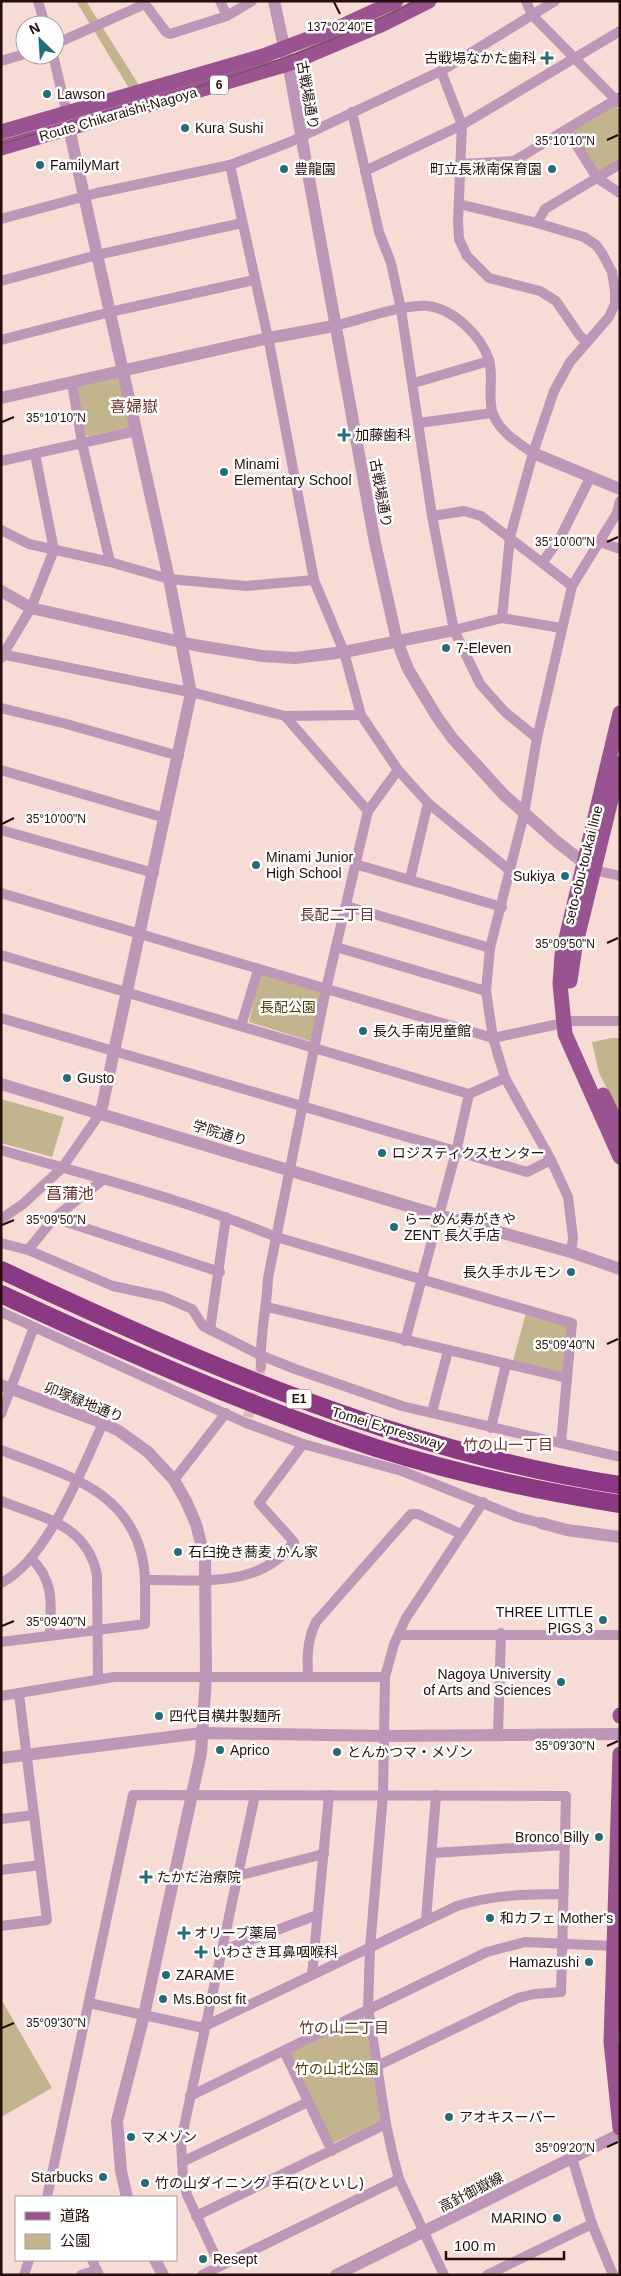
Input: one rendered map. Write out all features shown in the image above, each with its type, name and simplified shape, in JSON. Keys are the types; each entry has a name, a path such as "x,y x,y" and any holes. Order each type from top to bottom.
{"highway":[{"name":"Tomei Expressway","path":"1,1270 94,1314 234,1374 332,1411 384,1429 501,1461 616,1484"},
{"name":"Tomei Expressway","path":"1,1294 229,1394 377,1448 526,1487 615,1503"}],"main road":[{"name":"Route Chikaraishi-Nagoya","path":"1,148 68,121 284,48 342,26 396,1"},
{"name":"Route Chikaraishi-Nagoya","path":"1,132 68,121 288,64 383,24 429,1"},
{"name":"seto-obu-toukai line","path":"620,713 589,866 562,955 560,984 568,1022 571,1049 620,1157"},
{"path":"589,866 620,763"},
{"path":"568,1022 620,1131"},
{"path":"620,1754 612,1946 611,2042 620,2128"}],"street":[{"path":"38,1 42,15"},
{"path":"220,1 227,16"},
{"path":"65,39 144,3 166,32 170,34 227,16 252,1"},
{"name":"古戦場通り","path":"274,1 288,64 334,326 384,588 397,642 408,669 436,717 467,755 524,814 589,866"},
{"path":"461,164 514,160 618,100 574,59 532,15 526,1"},
{"path":"1,219 83,196 230,165 300,137 441,71 555,1"},
{"path":"366,171 462,125 620,31"},
{"path":"1,61 15,57"},
{"path":"1,1219 23,1204 62,1168 101,1112 138,933 154,873 191,693 170,579 54,65"},
{"path":"441,71 462,125 459,239 467,256 472,263 490,278 540,291 556,301 580,336 587,342"},
{"path":"352,112 378,232 391,263 401,309 414,383 432,516 454,630 480,684 505,712 537,738"},
{"path":"567,130 597,178 620,193"},
{"path":"537,223 546,209 620,164"},
{"path":"230,165 254,280 269,338 314,580 344,652 360,715 398,770 428,803 509,870"},
{"path":"460,204 584,237 596,244 612,272 615,291 614,304 609,318 570,362 554,390 533,453 510,537 502,618"},
{"path":"1,281 97,255 242,222"},
{"path":"1,340 110,312 254,280"},
{"path":"1,398 269,338 334,326 401,309 428,306 453,315 470,330 489,361 492,413 501,427 515,442 533,453 620,490"},
{"path":"414,383 489,361"},
{"path":"72,382 82,443 110,562"},
{"path":"419,423 492,413"},
{"path":"1,461 136,431"},
{"path":"35,454 54,550 31,608 2,655 191,693 285,716 360,715"},
{"path":"542,563 560,538 590,478"},
{"path":"571,1252 573,1238 571,1210 564,1186 505,1078 493,1038 486,991 490,948 502,907 509,870 524,814 537,738 572,586 617,513 620,501"},
{"path":"432,516 464,511 481,516 572,586"},
{"path":"1,530 29,544 110,562 170,579 246,586 277,585 314,580"},
{"path":"600,542 620,549"},
{"path":"1,592 31,608 182,642 262,656 287,658 344,652 454,630 502,618 561,628"},
{"path":"1,708 63,722 179,756"},
{"path":"285,716 368,812"},
{"path":"1,770 165,818"},
{"path":"261,1367 260,1355 267,1307 268,1278 326,989 368,812 398,770"},
{"path":"410,878 428,803"},
{"path":"1,830 154,873"},
{"path":"355,864 410,878 502,907"},
{"path":"589,866 620,876"},
{"path":"1,893 493,1038 568,1022 620,1021"},
{"path":"346,906 490,948"},
{"path":"336,947 486,991"},
{"path":"1,955 469,1094 505,1078"},
{"path":"241,1026 258,970"},
{"path":"1,1018 528,1172 551,1160"},
{"name":"学院通り","path":"1,1084 101,1112 433,1214 571,1252 620,1269"},
{"path":"406,1341 422,1278 433,1214 456,1152 469,1094"},
{"path":"1,1150 104,1178 226,1217 276,1237 572,1323 560,1443"},
{"path":"28,1250 54,1218 104,1178"},
{"path":"210,1330 220,1272 226,1217"},
{"path":"54,1218 220,1272"},
{"path":"1,1242 28,1250 113,1286 164,1297 192,1309 203,1326 260,1355 402,1406 620,1457"},
{"path":"267,1307 567,1378"},
{"path":"1,1312 226,1413 304,1444 402,1471 517,1517 567,1530 620,1537"},
{"path":"1,1414 6,1387 34,1327"},
{"path":"432,1412 448,1350"},
{"path":"491,1428 506,1364"},
{"name":"卯塚緑地通り","path":"6,1387 102,1423 119,1431 148,1452 174,1480 186,1501 196,1524 205,1559 206,1677 201,1753 144,2015 117,2120 121,2171 127,2196"},
{"path":"174,1480 226,1413"},
{"path":"1,1583 17,1573 31,1558 54,1522 77,1479 102,1423"},
{"path":"145,1580 233,1579 250,1575 271,1565 287,1552 294,1542 260,1504 304,1444"},
{"path":"1,1450 77,1479 98,1490 128,1523 141,1554 145,1580 145,1624 1,1642"},
{"path":"1,1501 73,1531 86,1545 93,1559 98,1586 98,1679"},
{"path":"444,2275 399,2179 386,2124 368,2008 370,1948 383,1795 385,1677 406,1618 483,1502"},
{"path":"308,1677 307,1647 316,1622 411,1514 418,1514 461,1534"},
{"path":"31,1558 40,1567 49,1585 50,1636"},
{"path":"399,1635 501,1633 620,1635"},
{"path":"498,1734 501,1633"},
{"path":"1,1696 114,1677 385,1677"},
{"path":"1,1926 47,1920 19,1694"},
{"path":"1,1758 202,1733 383,1736 620,1734"},
{"path":"47,2196 133,1795 566,1796 561,1992 534,1994 518,1998 377,2066"},
{"path":"220,2266 187,2195 181,2141 255,1795"},
{"path":"312,1975 329,1795"},
{"path":"426,1920 436,1795"},
{"path":"1,1819 34,1815"},
{"path":"432,1853 565,1845"},
{"path":"237,1876 324,1854"},
{"path":"1,1870 40,1865"},
{"path":"89,2003 199,2027 205,2026 426,1920 478,1900 507,1895 563,1894"},
{"path":"221,1951 318,1916"},
{"path":"190,2096 368,2008 487,1952 525,1942 562,1942 612,1946"},
{"path":"284,2051 332,2151"},
{"path":"182,2162 308,2102"},
{"path":"196,2216 386,2124"},
{"name":"高針御嶽線","path":"336,2275 620,2134"},
{"path":"572,2158 592,2224 613,2275"},
{"path":"202,2275 399,2179"},
{"path":"487,2275 592,2224"},
{"path":"24,2275 29,2261"},
{"path":"156,2261 163,2275"},
{"path":"81,2275 98,2272"}],"green space":[{"path":"76,1 86,1 140,87 130,90"},
{"path":"612,106 615,106 620,111 620,159 600,171 596,171 572,132"},
{"path":"116,375 121,378 131,427 89,436 86,435 75,387"},
{"name":"長配公園","path":"260,974 321,990 314,1037 310,1041 249,1022"},
{"path":"620,1038 620,1114 599,1073 592,1042"},
{"path":"1,1099 64,1117 52,1157 1,1143"},
{"path":"526,1313 570,1324 565,1374 513,1361"},
{"path":"1,1999 52,2088 1,2117"},
{"name":"竹の山北公園","path":"364,2016 381,2122 333,2143 289,2053"}],"tunnel":[{"path":"248,1417 261,1367"}],"tram line":[{"path":"1,144 160,98 265,65 367,25 416,1"}],"place":[{"name":"古戦場なかた歯科","path":"547,58"},
{"name":"Lawson","path":"47,94"},
{"name":"Kura Sushi","path":"185,128"},
{"name":"FamilyMart","path":"40,165"},
{"name":"豊龍園","path":"284,169"},
{"name":"町立長湫南保育園","path":"552,169"},
{"name":"加藤歯科","path":"344,435"},
{"name":"Minami Elementary School","path":"224,472"},
{"name":"7-Eleven","path":"446,648"},
{"name":"Minami Junior High School","path":"256,865"},
{"name":"Sukiya","path":"565,876"},
{"name":"長久手南児童館","path":"363,1031"},
{"name":"Gusto","path":"67,1078"},
{"name":"ロジスティクスセンター","path":"382,1153"},
{"name":"らーめん寿がきや ZENT 長久手店","path":"394,1227"},
{"name":"長久手ホルモン","path":"571,1272"},
{"name":"石臼挽き蕎麦 かん家","path":"178,1552"},
{"name":"THREE LITTLE PIGS 3","path":"603,1620"},
{"name":"Nagoya University of Arts and Sciences","path":"561,1682"},
{"name":"四代目横井製麺所","path":"159,1716"},
{"name":"Aprico","path":"220,1750"},
{"name":"とんかつマ・メゾン","path":"337,1752"},
{"name":"Bronco Billy","path":"599,1837"},
{"name":"たかだ治療院","path":"146,1877"},
{"name":"和カフェ Mother's","path":"490,1918"},
{"name":"オリーブ薬局","path":"184,1933"},
{"name":"いわさき耳鼻咽喉科","path":"201,1952"},
{"name":"Hamazushi","path":"589,1962"},
{"name":"ZARAME","path":"166,1975"},
{"name":"Ms.Boost fit","path":"163,1999"},
{"name":"アオキスーパー","path":"449,2117"},
{"name":"マメゾン","path":"131,2137"},
{"name":"Starbucks","path":"103,2177"},
{"name":"竹の山ダイニング 手石(ひといし)","path":"145,2183"},
{"name":"MARINO","path":"557,2218"},
{"name":"Resept","path":"203,2259"}],"district":[{"name":"喜婦嶽","path":"134,406"},
{"name":"長配二丁目","path":"337,914"},
{"name":"菖蒲池","path":"70,1193"},
{"name":"竹の山一丁目","path":"508,1444"},
{"name":"竹の山二丁目","path":"344,2027"}]}
